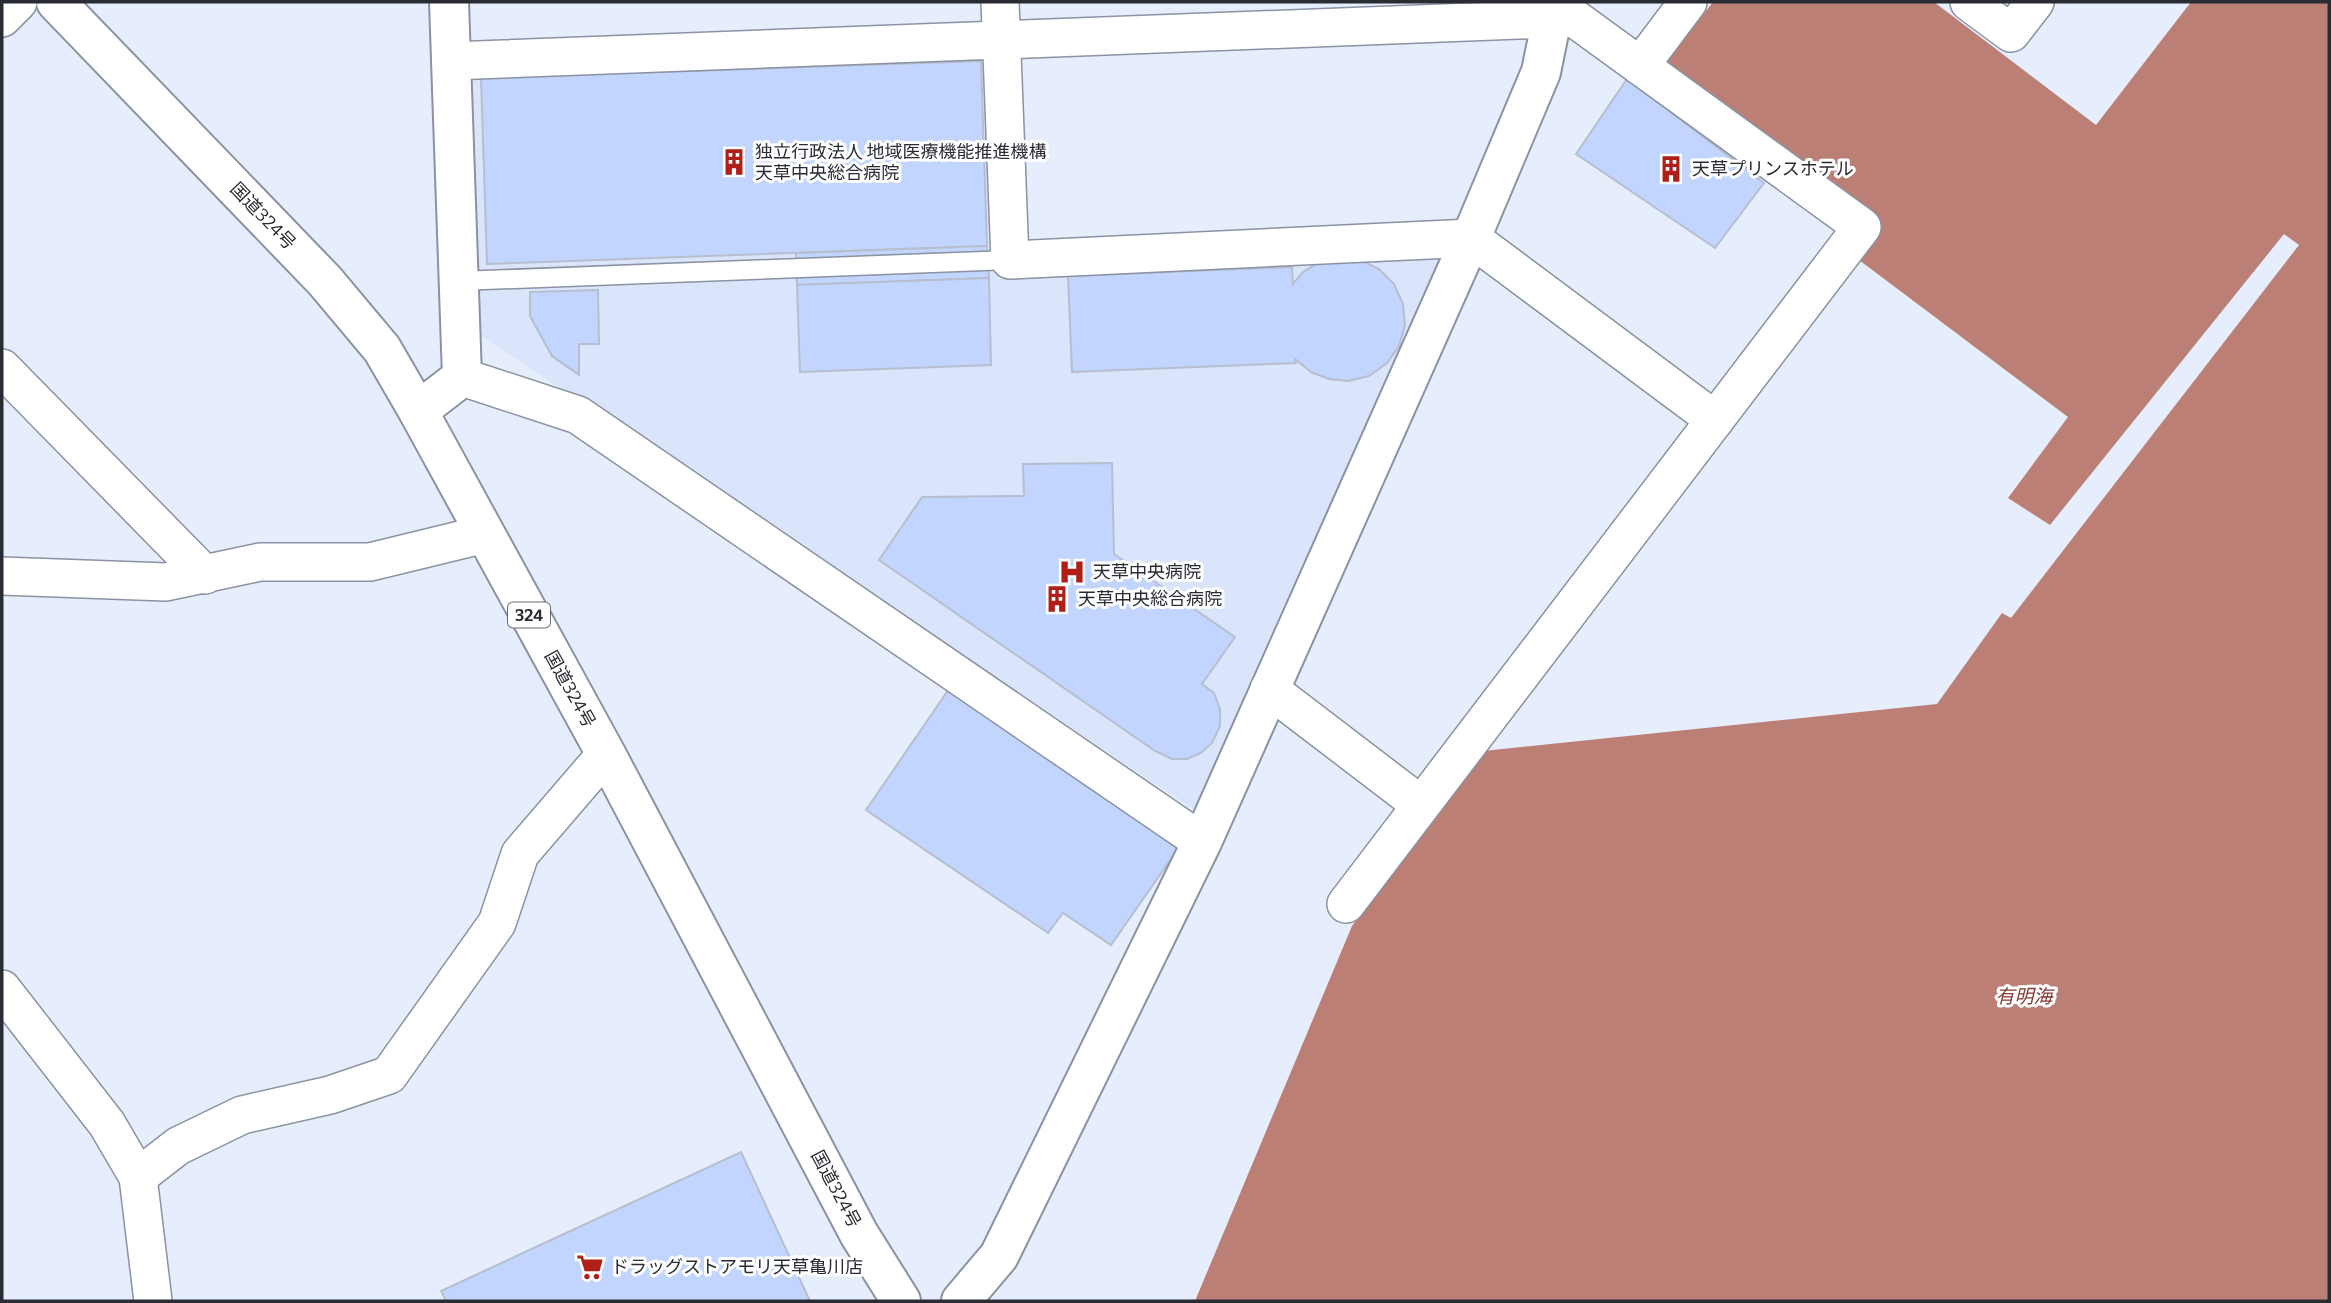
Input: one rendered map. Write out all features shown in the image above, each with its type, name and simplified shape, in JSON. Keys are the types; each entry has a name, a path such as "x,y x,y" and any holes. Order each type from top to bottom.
{"main road":[{"name":"国道324号","path":"56,2 325,281 382,349 606,754 859,1234 901,1301"},
{"path":"418,411 462,377 449,2"},
{"path":"961,1301 999,1255 1202,842 1471,238 1541,72 1551,10"}],"street":[{"path":"2,18 18,2"},
{"path":"1000,2 1010,260 1471,238 1715,420"},
{"path":"1640,66 1688,2"},
{"path":"1969,2 2011,33 2035,2"},
{"path":"451,61 1001,40 1551,10 1574,18 1862,227 1346,904"},
{"path":"2,368 205,575"},
{"path":"462,377 578,415 1202,842"},
{"path":"2,576 166,582 260,562 370,562 485,534"},
{"path":"1269,689 1421,805"},
{"path":"138,1177 178,1146 242,1115 330,1095 389,1075 498,922 520,854 606,754"},
{"path":"2,989 107,1124 138,1177 153,1301"}],"lane":[{"path":"459,281 1010,260"}],"shaded area":[{"name":"天草中央病院","path":"989,51 999,273 1451,252 1199,813 474,331 467,70"}],"water":[{"name":"有明海","path":"1713,2 1934,2 2096,125 2191,2 2329,2 2329,1301 1195,1301 1352,926 1483,751 1937,704 2002,613 2011,618 2299,245 2284,234 2050,525 2008,498 2068,417 1859,260 1882,225 1666,62"}],"building":[{"name":"独立行政法人 地域医療機能推進機構 天草中央総合病院","path":"981,61 987,246 487,264 481,78"},
{"name":"天草プリンスホテル","path":"1627,79 1764,183 1715,248 1576,154"},
{"path":"987,246 989,278 797,285 796,253"},
{"path":"1360,260 1379,269 1394,284 1403,304 1405,325 1399,346 1387,363 1369,376 1348,381 1329,379 1311,372 1295,359 1296,363 1072,372 1068,276 1292,267 1293,284 1303,272 1319,262"},
{"path":"989,278 991,365 800,372 797,285"},
{"path":"598,290 599,344 579,344 579,375 552,356 530,316 530,292"},
{"name":"天草中央総合病院","path":"1112,463 1114,554 1235,637 1202,684 1214,693 1220,709 1220,726 1212,743 1201,753 1187,759 1172,759 1155,751 879,560 922,497 1024,496 1023,464"},
{"path":"949,689 1180,846 1111,945 1063,913 1048,933 866,810"},
{"path":"741,1152 810,1301 446,1301 441,1291"}],"place":[{"name":"独立行政法人 地域医療機能推進機構 天草中央総合病院","path":"734,162"},
{"name":"天草プリンスホテル","path":"1671,169"},
{"name":"天草中央病院","path":"1072,572"},
{"name":"天草中央総合病院","path":"1057,599"},
{"name":"ドラッグストアモリ天草亀川店","path":"590,1267"}]}
